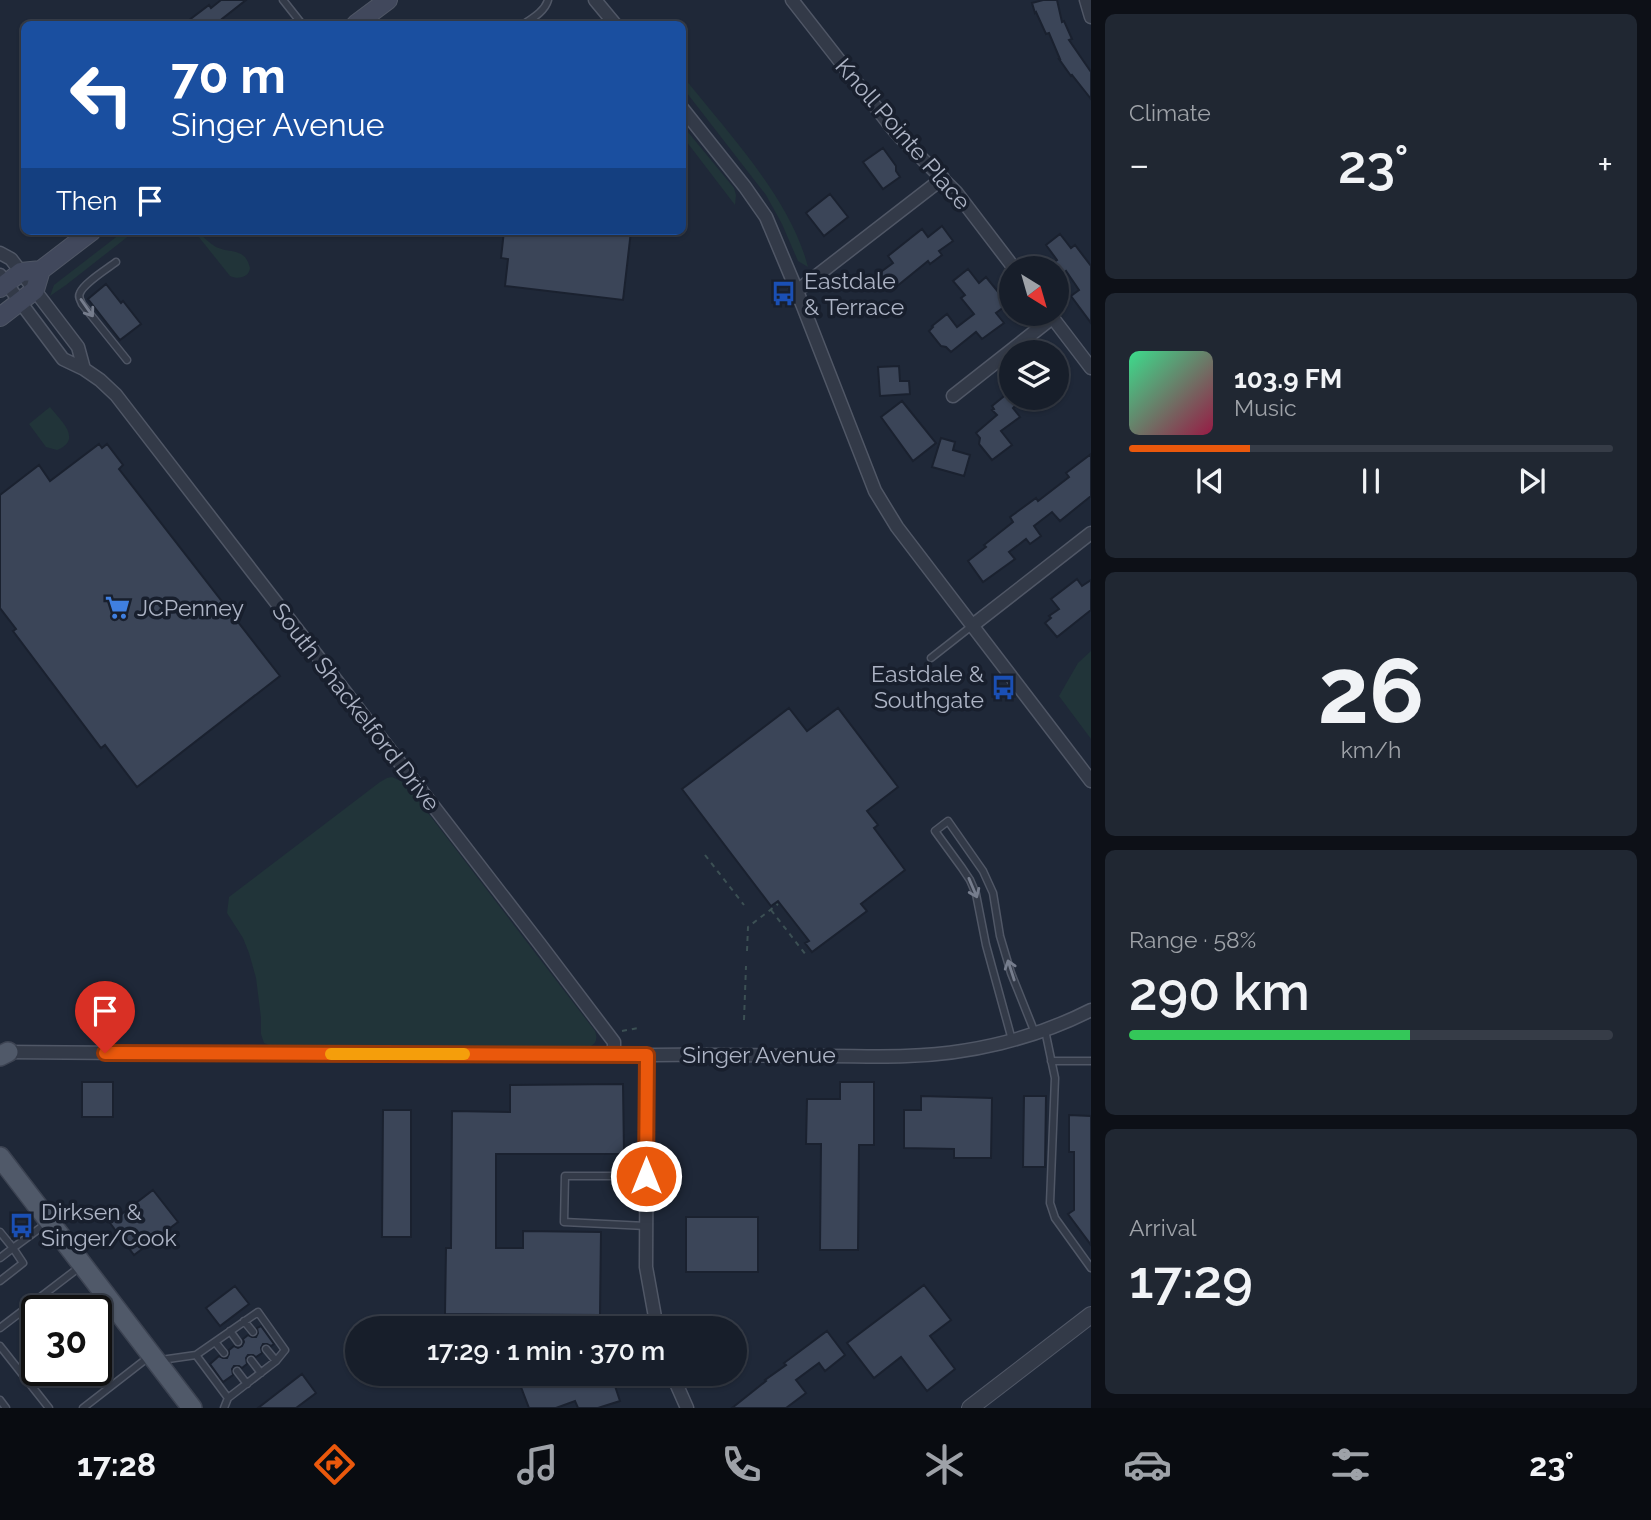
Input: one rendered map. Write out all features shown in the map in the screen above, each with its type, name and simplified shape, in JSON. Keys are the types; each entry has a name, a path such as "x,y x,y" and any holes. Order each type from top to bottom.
{"main road":[{"path":"360,21 388,0"},
{"path":"2,283 21,272 41,270 87,235"},
{"path":"0,317 35,290 41,270"},
{"path":"0,1157 192,1408"}],"street":[{"path":"595,0 612,21"},
{"name":"Knoll Pointe Place","path":"792,0 895,131 956,192 1005,256"},
{"path":"1086,0 1091,17"},
{"path":"686,113 766,217 875,491 897,527 1091,781"},
{"path":"797,291 943,178"},
{"name":"South Shackelford Drive","path":"0,253 11,259 78,347 84,369"},
{"name":"South Shackelford Drive","path":"2,283 63,359 84,369 108,387 148,436 547,953 614,1042 614,1055"},
{"path":"953,396 1039,326"},
{"path":"1059,326 1091,368"},
{"path":"973,625 1091,533"},
{"name":"Singer Avenue","path":"3,1053 906,1056 971,1049 1012,1040 1040,1032 1091,1010"},
{"path":"647,1055 646,1267 655,1316"},
{"path":"970,1408 1091,1315"},
{"path":"677,1386 687,1408"}],"lane":[{"path":"283,0 300,21"},
{"path":"528,21 544,9 548,0"},
{"path":"116,262 80,291 79,297 127,360"},
{"path":"931,659 973,625"},
{"path":"1012,1040 986,945 976,894 970,880 935,831 948,821 983,871 993,892 1000,936 1011,973 1051,1061 1055,1077 1050,1203 1055,1218 1091,1268"},
{"path":"1051,1061 1091,1061"},
{"path":"646,1176 565,1175 564,1222 646,1226"},
{"path":"0,1258 50,1221"},
{"path":"0,1232 23,1263 0,1281"},
{"path":"44,1295 83,1265"},
{"path":"0,1328 21,1312"},
{"path":"112,1385 154,1358 196,1355 258,1312 285,1350 261,1373 228,1398 224,1408"},
{"path":"244,1321 253,1332"},
{"path":"230,1331 238,1342"},
{"path":"215,1342 224,1353"},
{"path":"0,1346 49,1408"},
{"path":"266,1349 275,1361"},
{"path":"196,1355 228,1398"},
{"path":"251,1360 261,1373"},
{"path":"237,1371 247,1384"},
{"path":"83,1408 111,1386"},
{"path":"0,1400 6,1408"}],"path":[{"path":"705,855 744,905"},
{"path":"747,951 748,927 778,904"},
{"path":"771,910 807,956"},
{"path":"753,916 756,921"},
{"path":"744,1020 746,966"},
{"path":"617,1032 638,1028"}],"green space":[{"path":"686,80 772,190 787,215 808,267 798,261 766,195 686,92"},
{"path":"686,130 734,188 735,205 686,141"},
{"path":"119,235 130,235 50,296 54,285"},
{"path":"197,235 201,235 216,247 237,252 245,257 250,268 248,274 240,278 230,276"},
{"path":"50,407 69,435 65,446 57,450 46,447 29,424"},
{"path":"1091,651 1091,739 1059,696 1078,663"},
{"path":"392,777 405,783 595,1031 596,1040 593,1045 578,1049 399,1045 290,1047 264,1043 256,978 243,938 227,913 229,897 380,782"}],"building":[{"path":"221,0 246,0 222,19 224,21 188,21 209,5 211,8"},
{"path":"1057,0 1062,22 1064,21 1072,39 1069,40 1091,72 1091,99 1059,59 1049,33 1046,34 1035,13 1032,3"},
{"path":"883,148 896,166 900,177 883,189 863,162"},
{"path":"830,194 848,217 824,236 806,213"},
{"path":"942,226 953,241 939,251 942,255 930,264 928,261 891,291 878,274 893,263 888,256 922,229 928,237"},
{"path":"1060,234 1071,248 1075,245 1091,266 1091,323 1071,296 1079,290 1069,275 1069,256 1054,256 1046,245"},
{"path":"504,235 631,235 623,300 505,286 508,259 501,258"},
{"path":"968,269 979,283 986,277 999,293 999,311 996,313 1000,326 982,339 976,332 951,352 941,346 929,331 947,314 957,327 974,314 961,298 965,295 953,281"},
{"path":"106,284 141,324 120,340 88,299"},
{"path":"899,366 900,381 909,381 910,394 880,396 878,367"},
{"path":"999,400 999,410 1015,410 1020,417 1001,431 1012,445 992,460 979,444 980,438 976,433 997,415 992,406"},
{"path":"902,401 936,443 913,461 881,417"},
{"path":"941,438 955,442 953,450 970,455 964,476 932,467"},
{"path":"99,444 102,448 107,444 123,465 119,469 280,676 137,787 105,745 101,748 13,631 16,629 0,608 0,495 39,465 50,481"},
{"path":"1091,454 1091,496 1060,521 1052,512 1034,526 1041,536 1030,544 1026,539 1009,552 1015,559 983,582 968,561 1013,522 1010,517 1036,498 1038,501 1069,477 1066,473"},
{"path":"1077,579 1082,586 1091,580 1091,610 1057,637 1045,623 1051,618 1049,616 1059,609 1051,599"},
{"path":"789,708 807,731 838,708 898,787 867,811 878,825 874,828 905,870 861,904 867,911 812,952 805,943 809,941 778,901 771,906 682,789"},
{"path":"82,1082 113,1082 113,1117 82,1117"},
{"path":"840,1082 874,1082 874,1145 859,1145 858,1250 820,1250 821,1144 806,1144 807,1099 840,1099"},
{"path":"623,1084 624,1154 496,1154 496,1248 523,1248 523,1231 601,1232 600,1315 445,1314 446,1248 451,1248 452,1111 510,1112 510,1085"},
{"path":"921,1096 992,1098 991,1158 954,1158 954,1149 904,1148 904,1110 921,1110"},
{"path":"1024,1096 1046,1096 1045,1167 1023,1167"},
{"path":"383,1110 411,1110 411,1237 382,1237"},
{"path":"1069,1115 1091,1116 1091,1245 1068,1214 1074,1210 1074,1152 1069,1152"},
{"path":"153,1190 178,1222 134,1255 110,1223"},
{"path":"686,1217 758,1217 758,1272 686,1272"},
{"path":"924,1285 951,1320 930,1336 955,1369 927,1391 901,1357 874,1378 847,1343"},
{"path":"235,1286 249,1304 220,1326 206,1308"},
{"path":"261,1326 274,1344 263,1344 262,1353 256,1357 248,1355 247,1364 242,1368 234,1366 233,1375 223,1382 210,1364 219,1356 227,1358 229,1350 234,1346 242,1346 243,1339 248,1335 256,1337 257,1328"},
{"path":"827,1331 845,1355 825,1371 819,1363 796,1380 806,1393 786,1408 732,1408 786,1365 784,1363"},
{"path":"302,1374 316,1393 296,1408 258,1408"},
{"path":"521,1386 615,1386 620,1401 598,1408 578,1408 575,1401 556,1408 529,1408"}],"slow traffic":[{"path":"331,1054 464,1054"}],"place":[{"name":"Eastdale & Terrace","path":"784,294"},
{"name":"JCPenney","path":"117,608"},
{"name":"Eastdale & Southgate","path":"1004,687"},
{"name":"Dirksen & Singer/Cook","path":"21,1225"}],"route":[{"path":"105,1053 647,1055 646,1176"}]}
